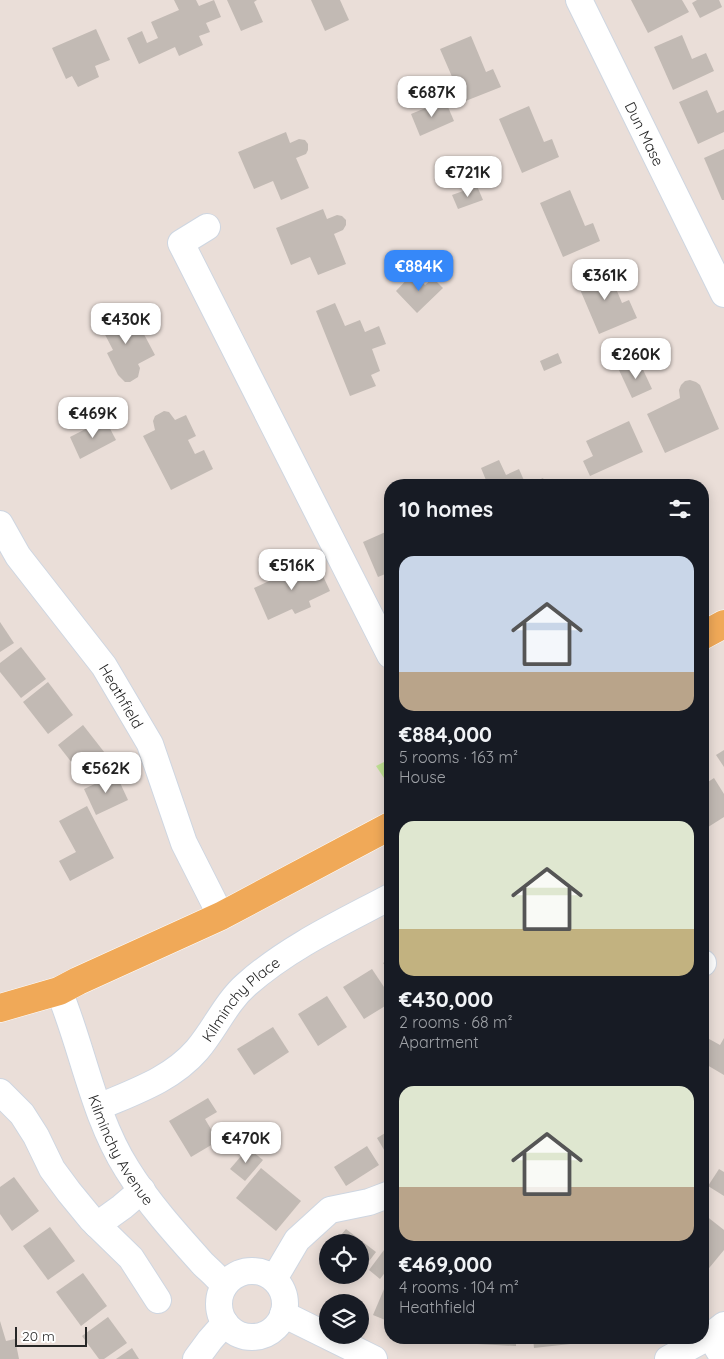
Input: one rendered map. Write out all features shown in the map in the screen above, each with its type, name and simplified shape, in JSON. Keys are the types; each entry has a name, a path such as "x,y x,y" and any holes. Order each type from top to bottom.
{"main road":[{"path":"709,632 724,624"},
{"path":"0,1008 59,991 78,980 221,916 384,829"}],"street":[{"name":"Dun Mase","path":"580,0 717,264 724,294"},
{"path":"207,228 181,243 384,643"},
{"name":"Heathfield","path":"0,524 18,556 104,666 150,744 184,843 221,916"},
{"name":"Kilminchy Place","path":"99,1107 156,1082 179,1068 209,1035 229,1003 244,986 266,967 384,900"},
{"name":"Kilminchy Avenue","path":"59,991 72,1021 111,1140 127,1168 165,1221 224,1286"},
{"path":"0,1092 22,1114 58,1176 80,1206 130,1258 158,1300"},
{"path":"97,1225 142,1190"},
{"path":"274,1279 297,1240 330,1210 368,1202 384,1196"},
{"path":"244,1271 261,1272 274,1279 282,1292 285,1305 280,1321 270,1331 256,1336 239,1334 229,1328 220,1312 218,1301 224,1286 232,1277 244,1271"},
{"path":"283,1314 374,1359"},
{"path":"196,1359 225,1323"},
{"path":"717,1331 724,1359"},
{"path":"668,1359 694,1344"}],"green space":[{"path":"384,762 384,778 376,766"}],"building":[{"path":"174,0 196,0 199,6 214,0 221,17 206,23 210,32 199,36 203,45 179,56 175,47 139,64 127,38 142,31 147,43 158,38 151,22 179,10"},
{"path":"227,0 257,0 254,2 263,22 241,31"},
{"path":"311,0 340,0 349,20 325,31"},
{"path":"631,0 682,0 689,12 648,33"},
{"path":"697,0 719,0 722,7 700,18 692,3"},
{"path":"96,29 110,60 95,66 99,77 78,87 72,76 66,79 52,48"},
{"path":"682,35 692,59 706,53 714,71 673,90 654,47"},
{"path":"471,36 486,72 493,69 501,87 463,102 440,49"},
{"path":"707,90 717,113 724,110 724,132 698,144 679,102"},
{"path":"445,100 454,121 420,136 411,114"},
{"path":"529,106 544,142 552,139 559,157 522,173 499,119"},
{"path":"286,132 290,143 299,139 305,140 308,144 306,154 296,158 309,188 281,200 273,181 254,189 238,152"},
{"path":"724,149 724,200 722,200 704,158"},
{"path":"477,186 483,200 458,209 452,195"},
{"path":"570,190 585,226 593,223 600,241 563,257 540,203"},
{"path":"323,209 327,219 337,215 342,216 346,220 343,230 334,234 346,264 318,275 310,257 291,265 276,228"},
{"path":"607,267 622,303 629,300 637,318 599,334 576,280"},
{"path":"413,273 425,285 433,278 443,288 417,313 396,291"},
{"path":"335,303 345,326 360,320 365,332 379,326 386,344 372,349 380,371 371,375 376,386 350,396 316,311"},
{"path":"130,308 155,355 138,364 140,368 138,377 130,382 125,382 118,375 107,353 113,350 99,323"},
{"path":"558,353 562,363 544,371 540,361"},
{"path":"639,361 652,389 632,398 619,370"},
{"path":"690,380 700,385 719,429 665,453 647,414 680,398 679,390 681,385 685,381"},
{"path":"164,411 169,412 175,420 186,415 196,436 188,440 195,454 204,450 213,469 171,490 143,436 155,430 153,421 155,416"},
{"path":"105,419 116,440 80,459 70,437"},
{"path":"629,421 643,452 590,476 583,461 593,456 586,441"},
{"path":"499,460 506,475 519,469 523,479 486,479 481,468"},
{"path":"384,533 384,574 378,577 363,542"},
{"path":"317,563 330,591 309,601 311,607 295,614 292,609 268,620 254,588 295,569 297,572"},
{"path":"0,622 14,643 0,652"},
{"path":"21,647 46,679 21,698 0,672 0,663"},
{"path":"48,682 73,715 48,734 23,702"},
{"path":"83,725 108,757 83,777 58,745"},
{"path":"724,750 724,767 716,755"},
{"path":"116,774 128,800 96,815 84,789"},
{"path":"714,778 724,794 724,817 709,826 709,781"},
{"path":"87,806 114,858 70,881 59,861 76,852 59,821"},
{"path":"372,969 384,987 384,1007 364,1019 343,987"},
{"path":"327,996 347,1027 318,1046 298,1014"},
{"path":"273,1027 289,1052 254,1075 237,1049"},
{"path":"724,1038 724,1075 709,1066 709,1039 720,1045"},
{"path":"208,1098 217,1112 205,1119 218,1141 191,1157 169,1121"},
{"path":"384,1134 384,1150 377,1138"},
{"path":"367,1146 379,1165 346,1186 334,1167"},
{"path":"248,1148 263,1160 245,1181 230,1169"},
{"path":"261,1168 301,1201 276,1231 236,1198"},
{"path":"719,1169 724,1172 724,1196 709,1187"},
{"path":"14,1177 39,1211 12,1231 0,1214 0,1187"},
{"path":"709,1218 724,1230 724,1250 709,1268"},
{"path":"50,1227 75,1261 48,1280 23,1246"},
{"path":"346,1229 353,1234 342,1234"},
{"path":"369,1247 376,1252 369,1261"},
{"path":"384,1250 384,1274 380,1279 369,1270"},
{"path":"83,1273 107,1306 81,1326 56,1292"},
{"path":"384,1289 384,1320 373,1315"},
{"path":"108,1317 127,1343 104,1359 99,1359 82,1336"},
{"path":"0,1321 6,1341 15,1339 19,1359 0,1359"},
{"path":"477,1344 516,1344 516,1346"},
{"path":"534,1344 570,1344 534,1348"},
{"path":"132,1348 139,1359 116,1359"}]}
